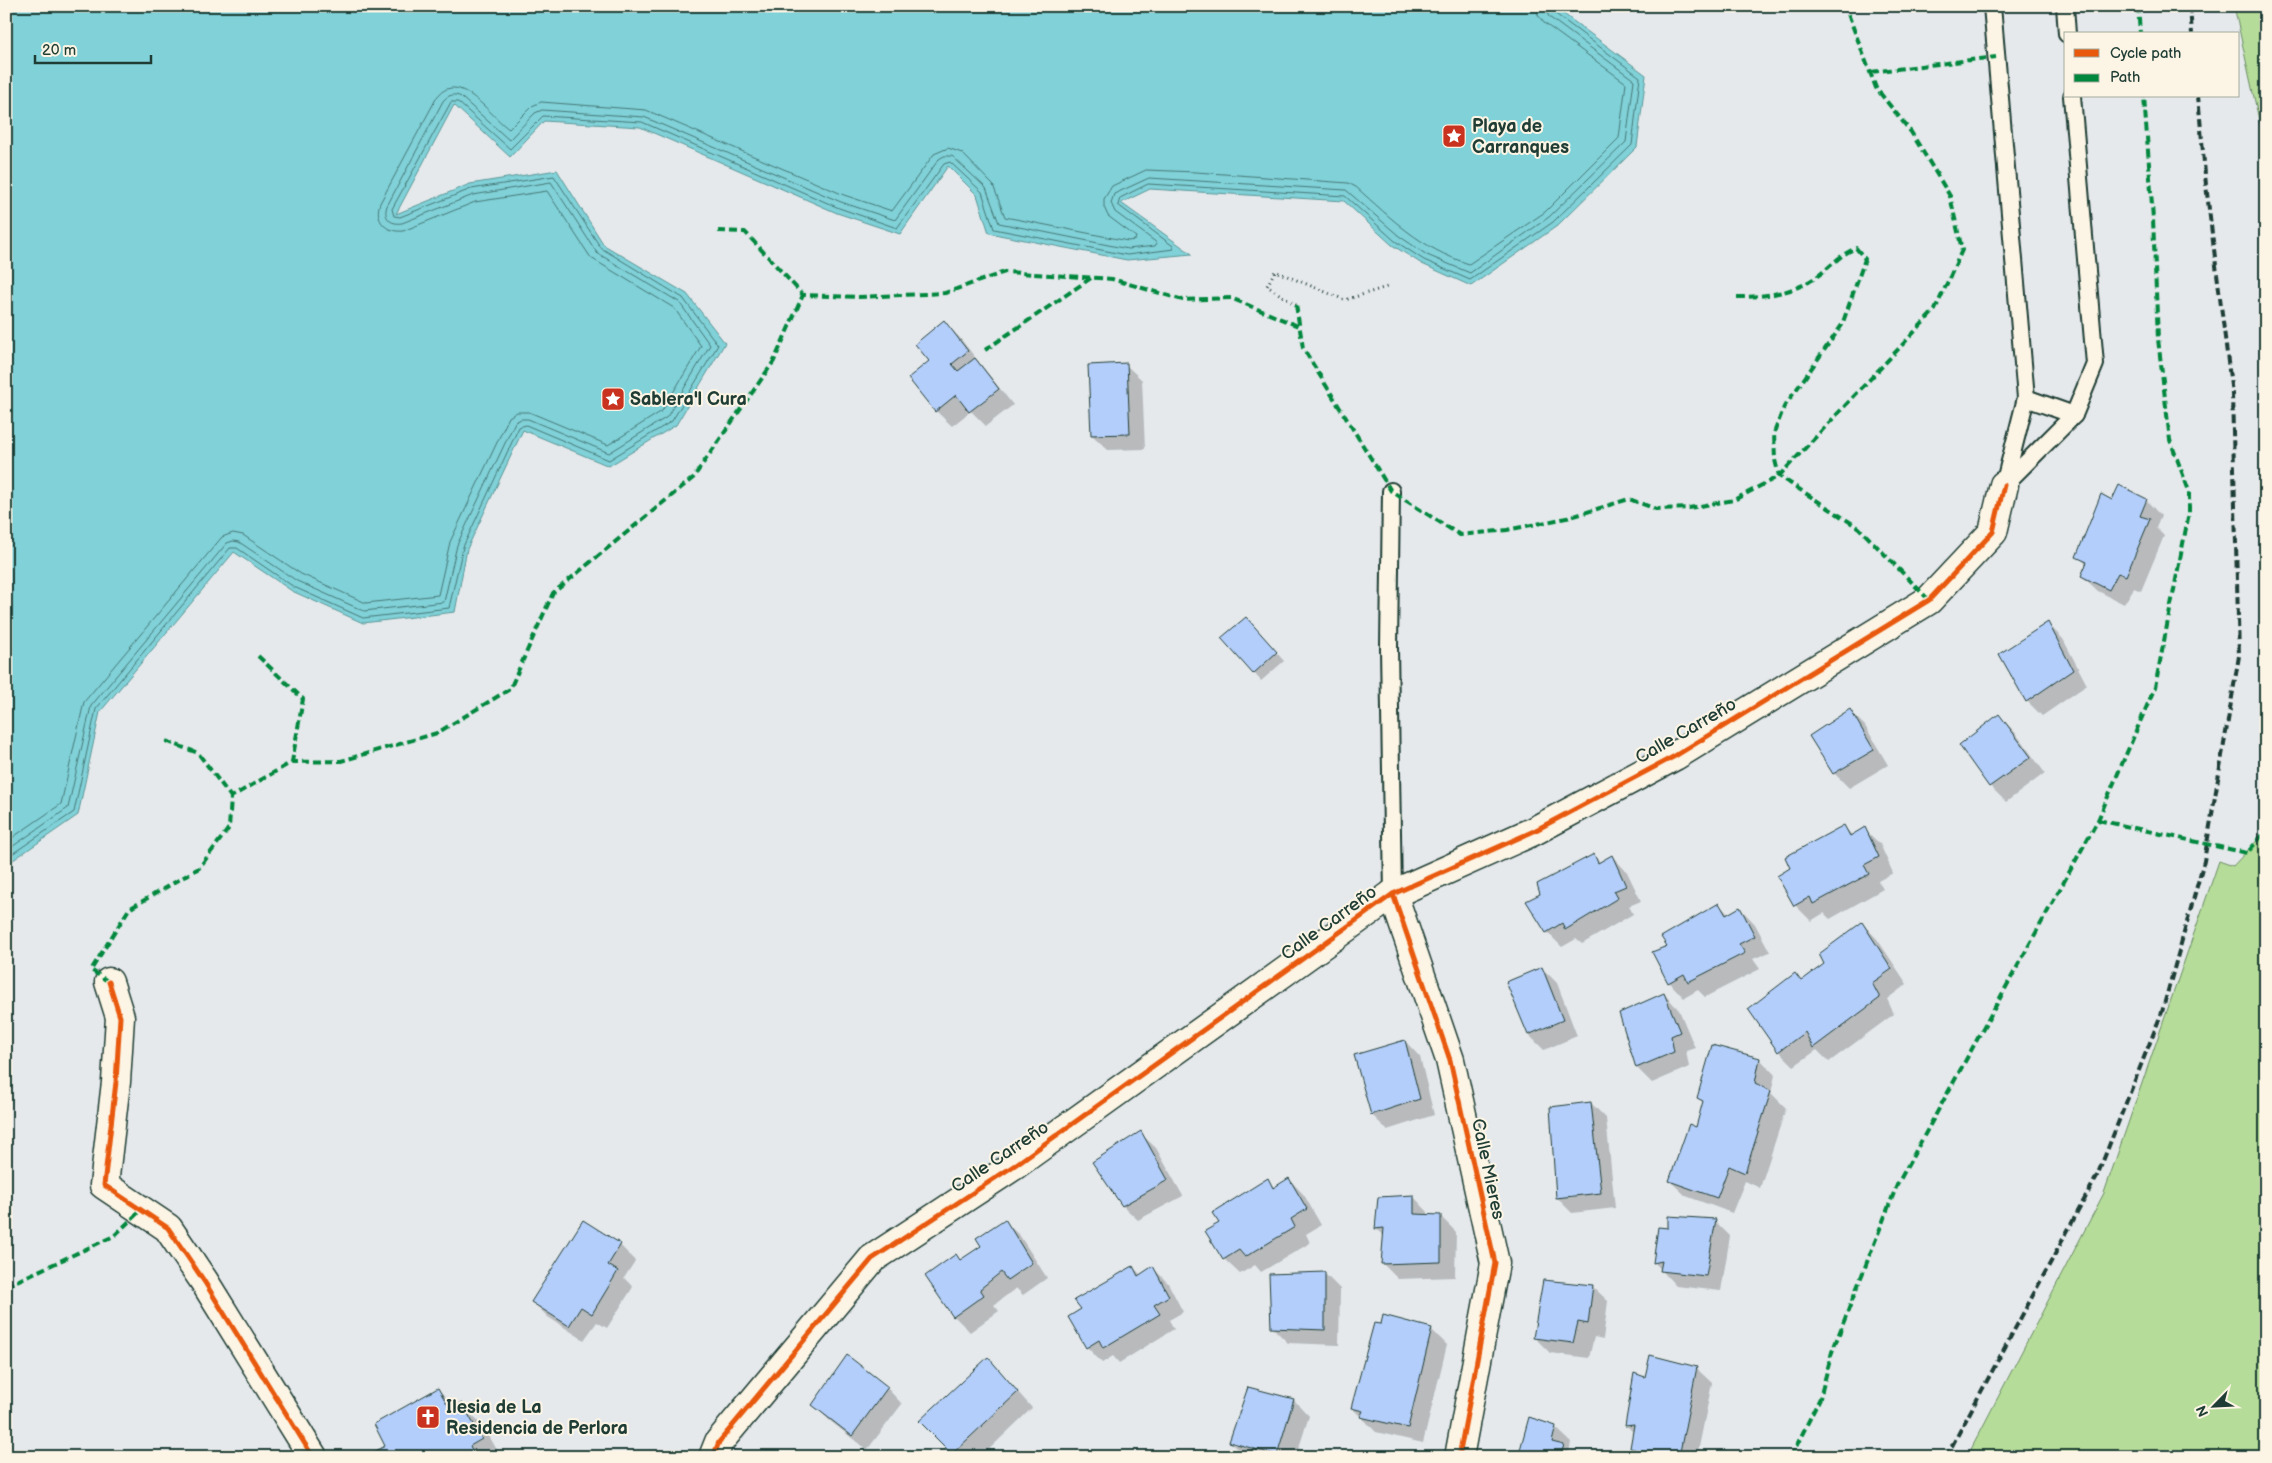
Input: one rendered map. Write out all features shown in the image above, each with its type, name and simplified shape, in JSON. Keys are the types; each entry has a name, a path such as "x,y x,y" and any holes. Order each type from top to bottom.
{"street":[{"name":"Calle Carreño","path":"713,1457 719,1442 872,1259 1015,1165 1393,894 1534,831 1675,756 1929,600 1993,532 2004,486"},
{"name":"Calle Mieres","path":"1393,894 1450,1060 1495,1263 1460,1457"},
{"path":"110,982 120,1017 116,1082 104,1184 168,1228 204,1281 313,1457"}],"lane":[{"path":"1992,6 2026,398 2004,486"},
{"path":"2064,6 2067,32"},
{"path":"2004,486 2074,415 2095,364 2072,98"},
{"path":"2026,398 2074,415"},
{"path":"1391,491 1389,648 1393,894"}],"path":[{"path":"1296,305 1268,286 1275,271 1344,300 1390,286"}],"green space":[{"path":"2234,6 2266,6 2266,152 2240,32"},
{"path":"2266,831 2266,1457 1967,1457 2104,1193 2219,861 2233,866"}],"water":[{"path":"6,6 1553,6 1646,75 1637,147 1557,226 1471,286 1422,264 1392,245 1344,201 1150,189 1121,203 1192,254 1127,260 989,233 977,195 948,166 900,234 837,213 640,127 544,121 510,157 454,105 396,214 470,184 557,170 604,245 687,294 725,343 676,425 609,466 523,430 467,549 455,612 363,623 292,591 234,552 100,712 78,815 6,865"}],"building":[{"path":"944,320 968,351 952,364 958,371 975,358 999,389 969,412 956,395 935,412 908,378 929,361 915,344"},
{"path":"1127,363 1130,434 1091,435 1088,365"},
{"path":"2119,485 2147,499 2140,516 2150,519 2126,576 2118,573 2109,590 2081,576 2087,562 2076,557 2101,494 2112,500"},
{"path":"1246,617 1277,652 1253,674 1221,638"},
{"path":"2048,622 2073,670 2026,702 1999,654"},
{"path":"1850,709 1874,750 1833,774 1809,736"},
{"path":"1999,714 2031,757 1989,787 1959,745"},
{"path":"1844,825 1850,836 1865,827 1879,857 1864,865 1869,874 1813,904 1810,897 1794,906 1777,876 1790,868 1785,857"},
{"path":"1594,854 1598,863 1612,855 1626,886 1614,891 1618,898 1565,930 1562,923 1546,933 1526,901 1540,894 1537,884"},
{"path":"1719,903 1726,915 1740,907 1755,936 1739,944 1745,953 1688,982 1684,974 1668,983 1652,952 1667,946 1661,937"},
{"path":"1862,922 1892,969 1872,983 1880,998 1813,1048 1805,1032 1778,1052 1748,1009 1795,973 1801,981 1824,964 1819,954"},
{"path":"1542,967 1563,1020 1528,1035 1506,982"},
{"path":"1664,993 1680,1032 1671,1036 1674,1052 1636,1068 1619,1013"},
{"path":"1405,1040 1420,1099 1371,1115 1354,1055"},
{"path":"1712,1045 1760,1058 1755,1083 1771,1091 1745,1173 1729,1166 1717,1198 1669,1181 1689,1124 1696,1127 1703,1101 1697,1098"},
{"path":"1591,1102 1601,1193 1556,1198 1550,1107"},
{"path":"1141,1131 1168,1180 1122,1206 1092,1162"},
{"path":"1268,1178 1273,1188 1289,1178 1307,1209 1291,1219 1295,1227 1245,1257 1239,1250 1223,1260 1205,1231 1219,1223 1212,1213"},
{"path":"1414,1195 1414,1214 1441,1215 1441,1262 1381,1264 1384,1228 1375,1229 1378,1197"},
{"path":"1668,1216 1716,1219 1706,1276 1660,1271 1662,1261 1653,1263 1658,1227 1668,1228"},
{"path":"1005,1219 1032,1263 1007,1280 1001,1272 980,1289 984,1295 953,1317 925,1276 956,1254 960,1260 981,1246 976,1238"},
{"path":"583,1220 621,1244 608,1265 618,1271 592,1314 581,1307 569,1326 531,1302"},
{"path":"1133,1266 1138,1276 1153,1266 1169,1296 1154,1305 1160,1314 1103,1348 1099,1340 1086,1348 1068,1317 1081,1309 1074,1300"},
{"path":"1325,1272 1325,1330 1271,1328 1269,1274"},
{"path":"1543,1280 1593,1285 1588,1324 1578,1322 1573,1343 1533,1338"},
{"path":"1383,1315 1432,1328 1408,1428 1360,1417 1363,1411 1351,1408 1374,1323 1381,1324"},
{"path":"847,1355 888,1387 852,1436 812,1405"},
{"path":"1650,1355 1697,1367 1679,1457 1664,1457 1630,1448 1634,1425 1625,1426 1634,1373 1645,1377"},
{"path":"988,1357 1018,1392 952,1454 919,1421"},
{"path":"1248,1387 1294,1399 1277,1455 1229,1442"},
{"name":"Ilesia de La Residencia de Perlora","path":"438,1388 450,1409 462,1403 482,1439 470,1446 476,1457 365,1457 385,1446 374,1424"},
{"path":"1529,1417 1556,1426 1552,1442 1564,1445 1560,1457 1518,1457"}],"railway":[{"path":"2190,6 2192,32"},
{"path":"1946,1457 2097,1176 2162,1012 2204,861 2239,656 2232,394 2206,185 2198,98"}],"marked path":[{"path":"1296,305 1303,348 1391,491 1460,535 1507,530 1571,517 1629,499 1656,509 1689,508 1734,500 1779,476 1935,310 1962,250 1950,196 1911,132 1876,88 1845,6"},
{"path":"2138,6 2140,32"},
{"path":"1871,72 1996,57"},
{"path":"1791,1457 1820,1398 1832,1352 1897,1185 2098,820 2155,687 2189,513 2189,491 2170,440 2158,339 2153,219 2144,98"},
{"path":"718,231 745,232 803,295"},
{"path":"1737,297 1769,295 1800,286 1819,275 1840,257 1856,248 1865,259 1842,325 1784,407 1774,433 1775,460 1779,476 1859,528 1929,600"},
{"path":"109,982 91,970 129,909 199,868 229,828 231,797 292,762 341,761 437,733 510,689 553,593 693,478 774,361 803,295 858,297 945,293 1005,272 1112,279 1183,300 1231,298 1298,326"},
{"path":"985,350 1091,278"},
{"path":"258,656 303,699 292,762"},
{"path":"166,741 198,753 231,797"},
{"path":"2098,820 2247,853 2266,831"},
{"path":"6,1286 114,1236 141,1210"}],"cycle path":[{"path":"713,1457 719,1442 872,1259 1015,1165 1393,894 1534,831 1675,756 1929,600 1993,532 2004,485"},
{"path":"1393,894 1450,1060 1495,1263 1459,1457"},
{"path":"109,982 120,1017 116,1082 104,1185 168,1228 204,1281 313,1457"}],"place":[{"name":"Playa de Carranques","path":"1454,136"},
{"name":"Sablera'l Cura","path":"613,399"},
{"name":"Ilesia de La Residencia de Perlora","path":"428,1417"}]}
